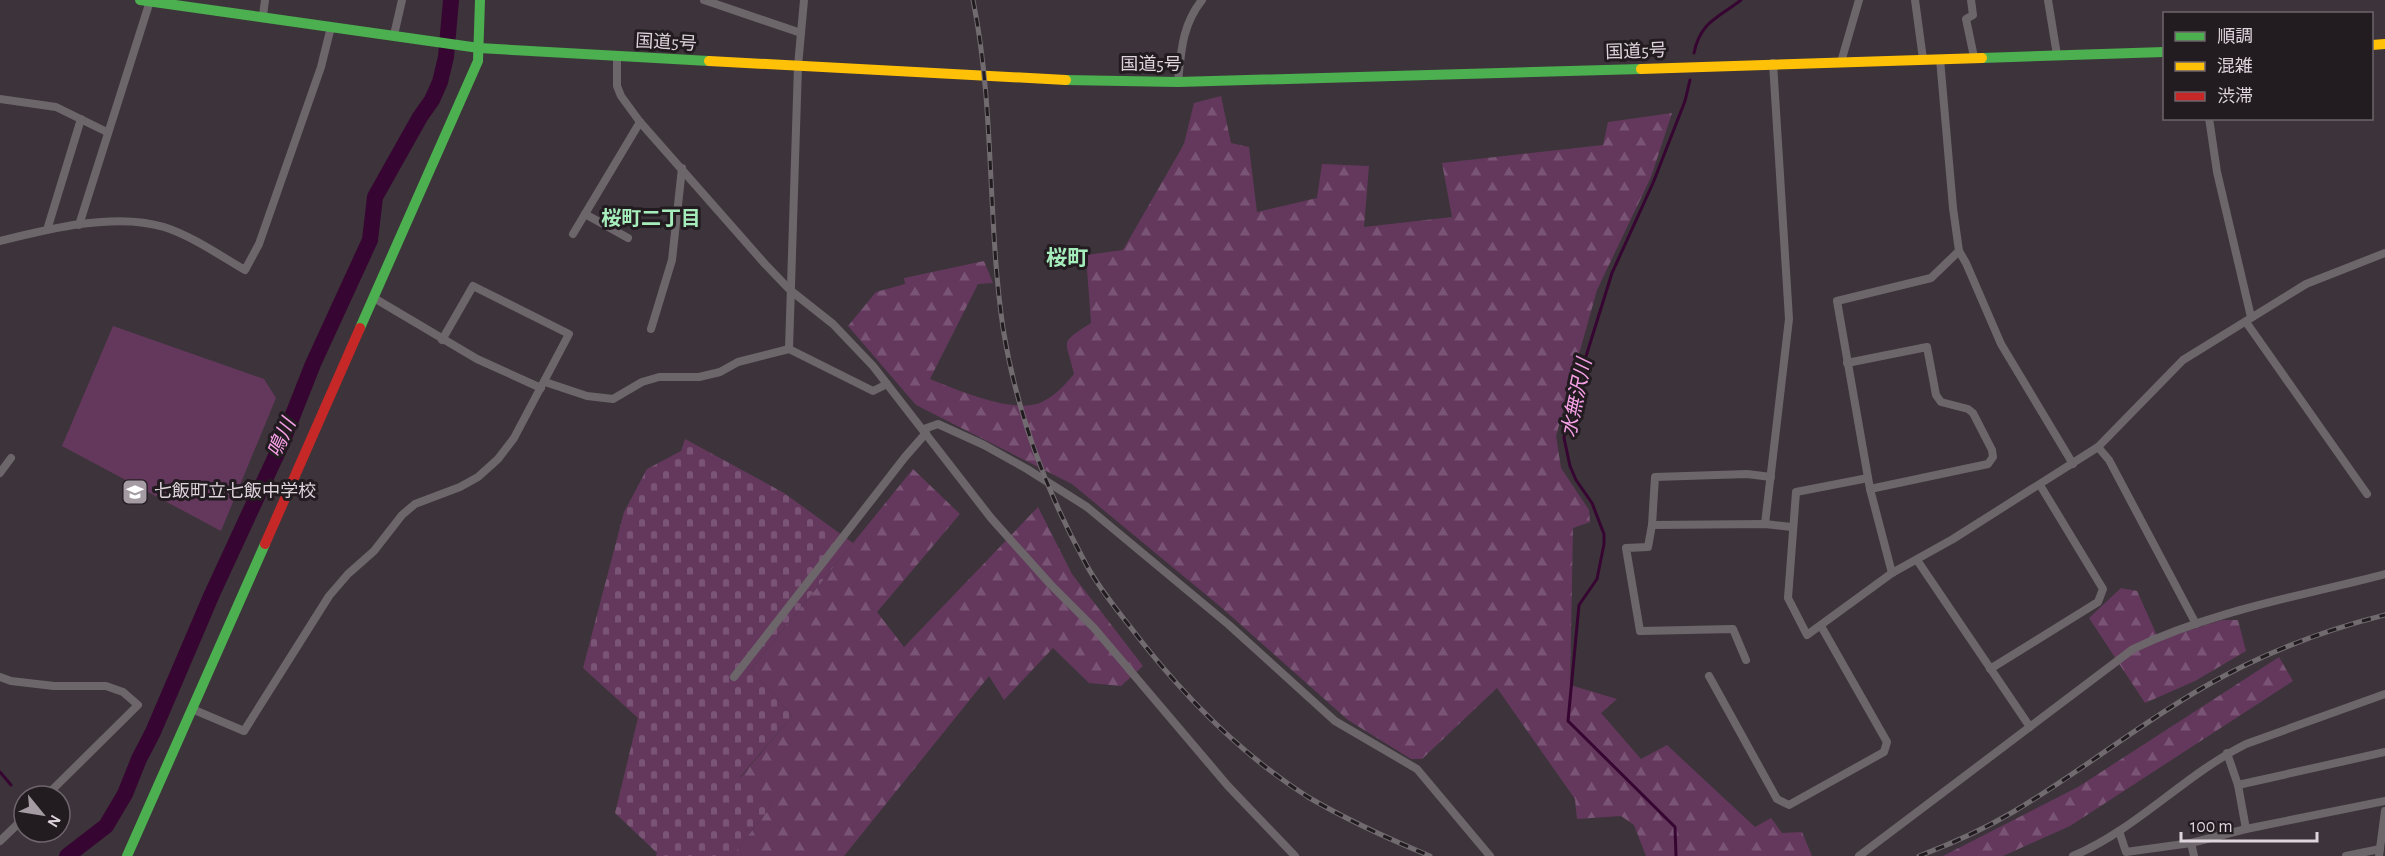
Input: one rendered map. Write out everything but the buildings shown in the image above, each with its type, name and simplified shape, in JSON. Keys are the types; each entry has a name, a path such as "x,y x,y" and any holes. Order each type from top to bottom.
{"main road":[{"path":"127,856 478,61 480,0"},
{"name":"国道5号","path":"145,1 479,48 1033,80 1178,82 2163,52"}],"street":[{"path":"263,16 265,0"},
{"path":"394,35 402,0"},
{"path":"704,0 801,33"},
{"path":"789,349 798,66 804,0"},
{"path":"1178,82 1184,35 1189,20 1202,0"},
{"path":"1841,62 1859,0"},
{"path":"1915,0 1923,59"},
{"path":"1971,0 1973,15 1966,19 1974,57"},
{"path":"2048,0 2057,55"},
{"path":"79,225 145,1"},
{"path":"0,242 47,230 79,225 115,221 147,223 179,233 245,270 259,244 321,68 331,27"},
{"path":"617,57 617,86 621,96 640,122 790,290 833,324 873,366 991,518 1051,585 1094,628 1228,786 1295,856"},
{"path":"1940,59 1959,251 2001,344 2073,464"},
{"path":"1765,524 1789,319 1773,63"},
{"path":"0,99 56,107 107,132"},
{"path":"47,230 81,119"},
{"path":"2209,120 2217,172 2249,320 2367,494"},
{"path":"573,234 640,122"},
{"path":"651,329 672,260 682,168"},
{"path":"585,214 628,238"},
{"path":"1892,573 1870,489 1837,301 1931,278 1959,251"},
{"path":"1868,478 1796,492 1788,598 1807,635 1892,573 2040,485 2098,447 2183,360 2306,284 2385,253"},
{"path":"192,709 244,731 328,596 374,551 402,515 415,504 460,487 478,477 498,459 514,438 569,334 473,286 442,340"},
{"path":"374,298 477,359 543,385 587,396 613,399 642,382 659,377 699,377 720,372 738,362 789,349 873,391 887,384"},
{"path":"1847,363 1927,347 1936,395 1941,402 1961,405 1973,413 1992,450 1993,457 1988,464 1870,489"},
{"path":"734,677 925,431 938,424 984,445 1078,500 1170,574 1335,721 1417,769 1490,856"},
{"path":"2098,447 2109,460 2196,624"},
{"path":"0,473 11,458"},
{"path":"1746,660 1733,629 1640,631 1626,548 1648,547 1655,477 1747,474 1771,477"},
{"path":"1990,669 2098,602 2102,597 2103,590 2040,485"},
{"path":"1652,525 1765,524 1792,527"},
{"path":"1917,560 2030,727"},
{"path":"1859,856 2133,649 2157,637 2196,624 2385,574"},
{"path":"1709,676 1777,799 1789,805 1884,752 1887,747 1887,742 1821,626"},
{"path":"0,677 10,681 54,686 106,686 123,692 138,705 58,784"},
{"path":"2073,856 2096,846 2119,831 2227,753 2385,694"},
{"path":"2238,785 2385,752"},
{"path":"2227,753 2238,785 2246,829"},
{"path":"2119,831 2126,852 2191,843 2246,829 2385,801"},
{"path":"2346,856 2380,853 2385,811"},
{"path":"0,841 12,830"},
{"path":"2191,843 2194,856"}],"green space":[{"path":"1221,96 1231,143 1249,147 1257,212 1317,198 1322,164 1369,166 1364,227 1452,217 1442,163 1603,145 1608,122 1672,113 1651,177 1597,290 1556,436 1561,468 1589,510 1590,522 1573,528 1570,685 1617,699 1601,713 1641,759 1667,745 1755,827 1771,818 1782,833 1802,832 1812,856 1646,856 1634,825 1621,816 1577,819 1575,799 1497,688 1422,759 1411,759 1348,720 1222,608 1072,484 916,405 848,326 876,292 905,284 904,278 984,261 993,283 978,284 930,379 970,395 1002,403 1030,405 1047,399 1060,390 1074,374 1067,348 1069,339 1091,323 1086,255 1123,250 1184,144 1194,103"},
{"path":"113,326 264,379 276,398 221,531 62,446"},
{"path":"685,439 784,493 853,543 751,669 792,716 740,777 772,805 732,856 656,856 657,853 615,813 638,718 583,668 624,512 647,469 681,451"},
{"path":"913,469 960,514 877,612 904,647 1038,507 1072,574 1143,666 1121,686 1089,683 1053,648 1004,700 989,676 844,856 732,856 772,805 740,778 792,716 751,669"},
{"path":"2121,588 2137,591 2159,640 2222,620 2238,620 2246,651 2195,681 2145,703 2089,618"},
{"path":"2279,657 2293,681 2070,826 2003,856 1943,856 2078,787"}],"waterway":[{"name":"鳴川","path":"67,856 106,826 125,794 153,732 212,594 281,445 313,364 370,240 375,197 432,100 440,82 446,57 451,0"},
{"name":"水無沢川","path":"1694,53 1705,27 1741,0"},
{"name":"水無沢川","path":"1676,856 1675,827 1568,721 1579,605 1597,579 1604,534 1592,503 1576,480 1570,466 1564,438 1568,414 1612,273 1653,183 1685,101 1690,80"},
{"path":"0,772 11,785"}],"railway":[{"path":"973,0 985,81 995,246 1003,328 1024,419 1046,479 1071,536 1095,580 1147,649 1188,696 1233,740 1308,797 1368,829 1430,856"},
{"path":"1919,856 1967,836 2013,812 2156,717 2247,664 2338,628 2385,615"}],"traffic: fast":[{"path":"140,0 479,48 709,61"},
{"path":"360,328 478,61 480,0"},
{"path":"1982,58 2163,52"},
{"path":"1066,80 1178,82 1641,69"},
{"path":"127,856 265,544"}],"traffic: slow":[{"path":"2373,45 2385,44"},
{"path":"1641,69 1982,58"},
{"path":"709,61 1066,80"}],"traffic: jam":[{"path":"265,544 360,328"}],"place":[{"name":"七飯町立七飯中学校","path":"135,492"}],"district":[{"name":"桜町二丁目","path":"651,219"},
{"name":"桜町","path":"1067,258"}]}
